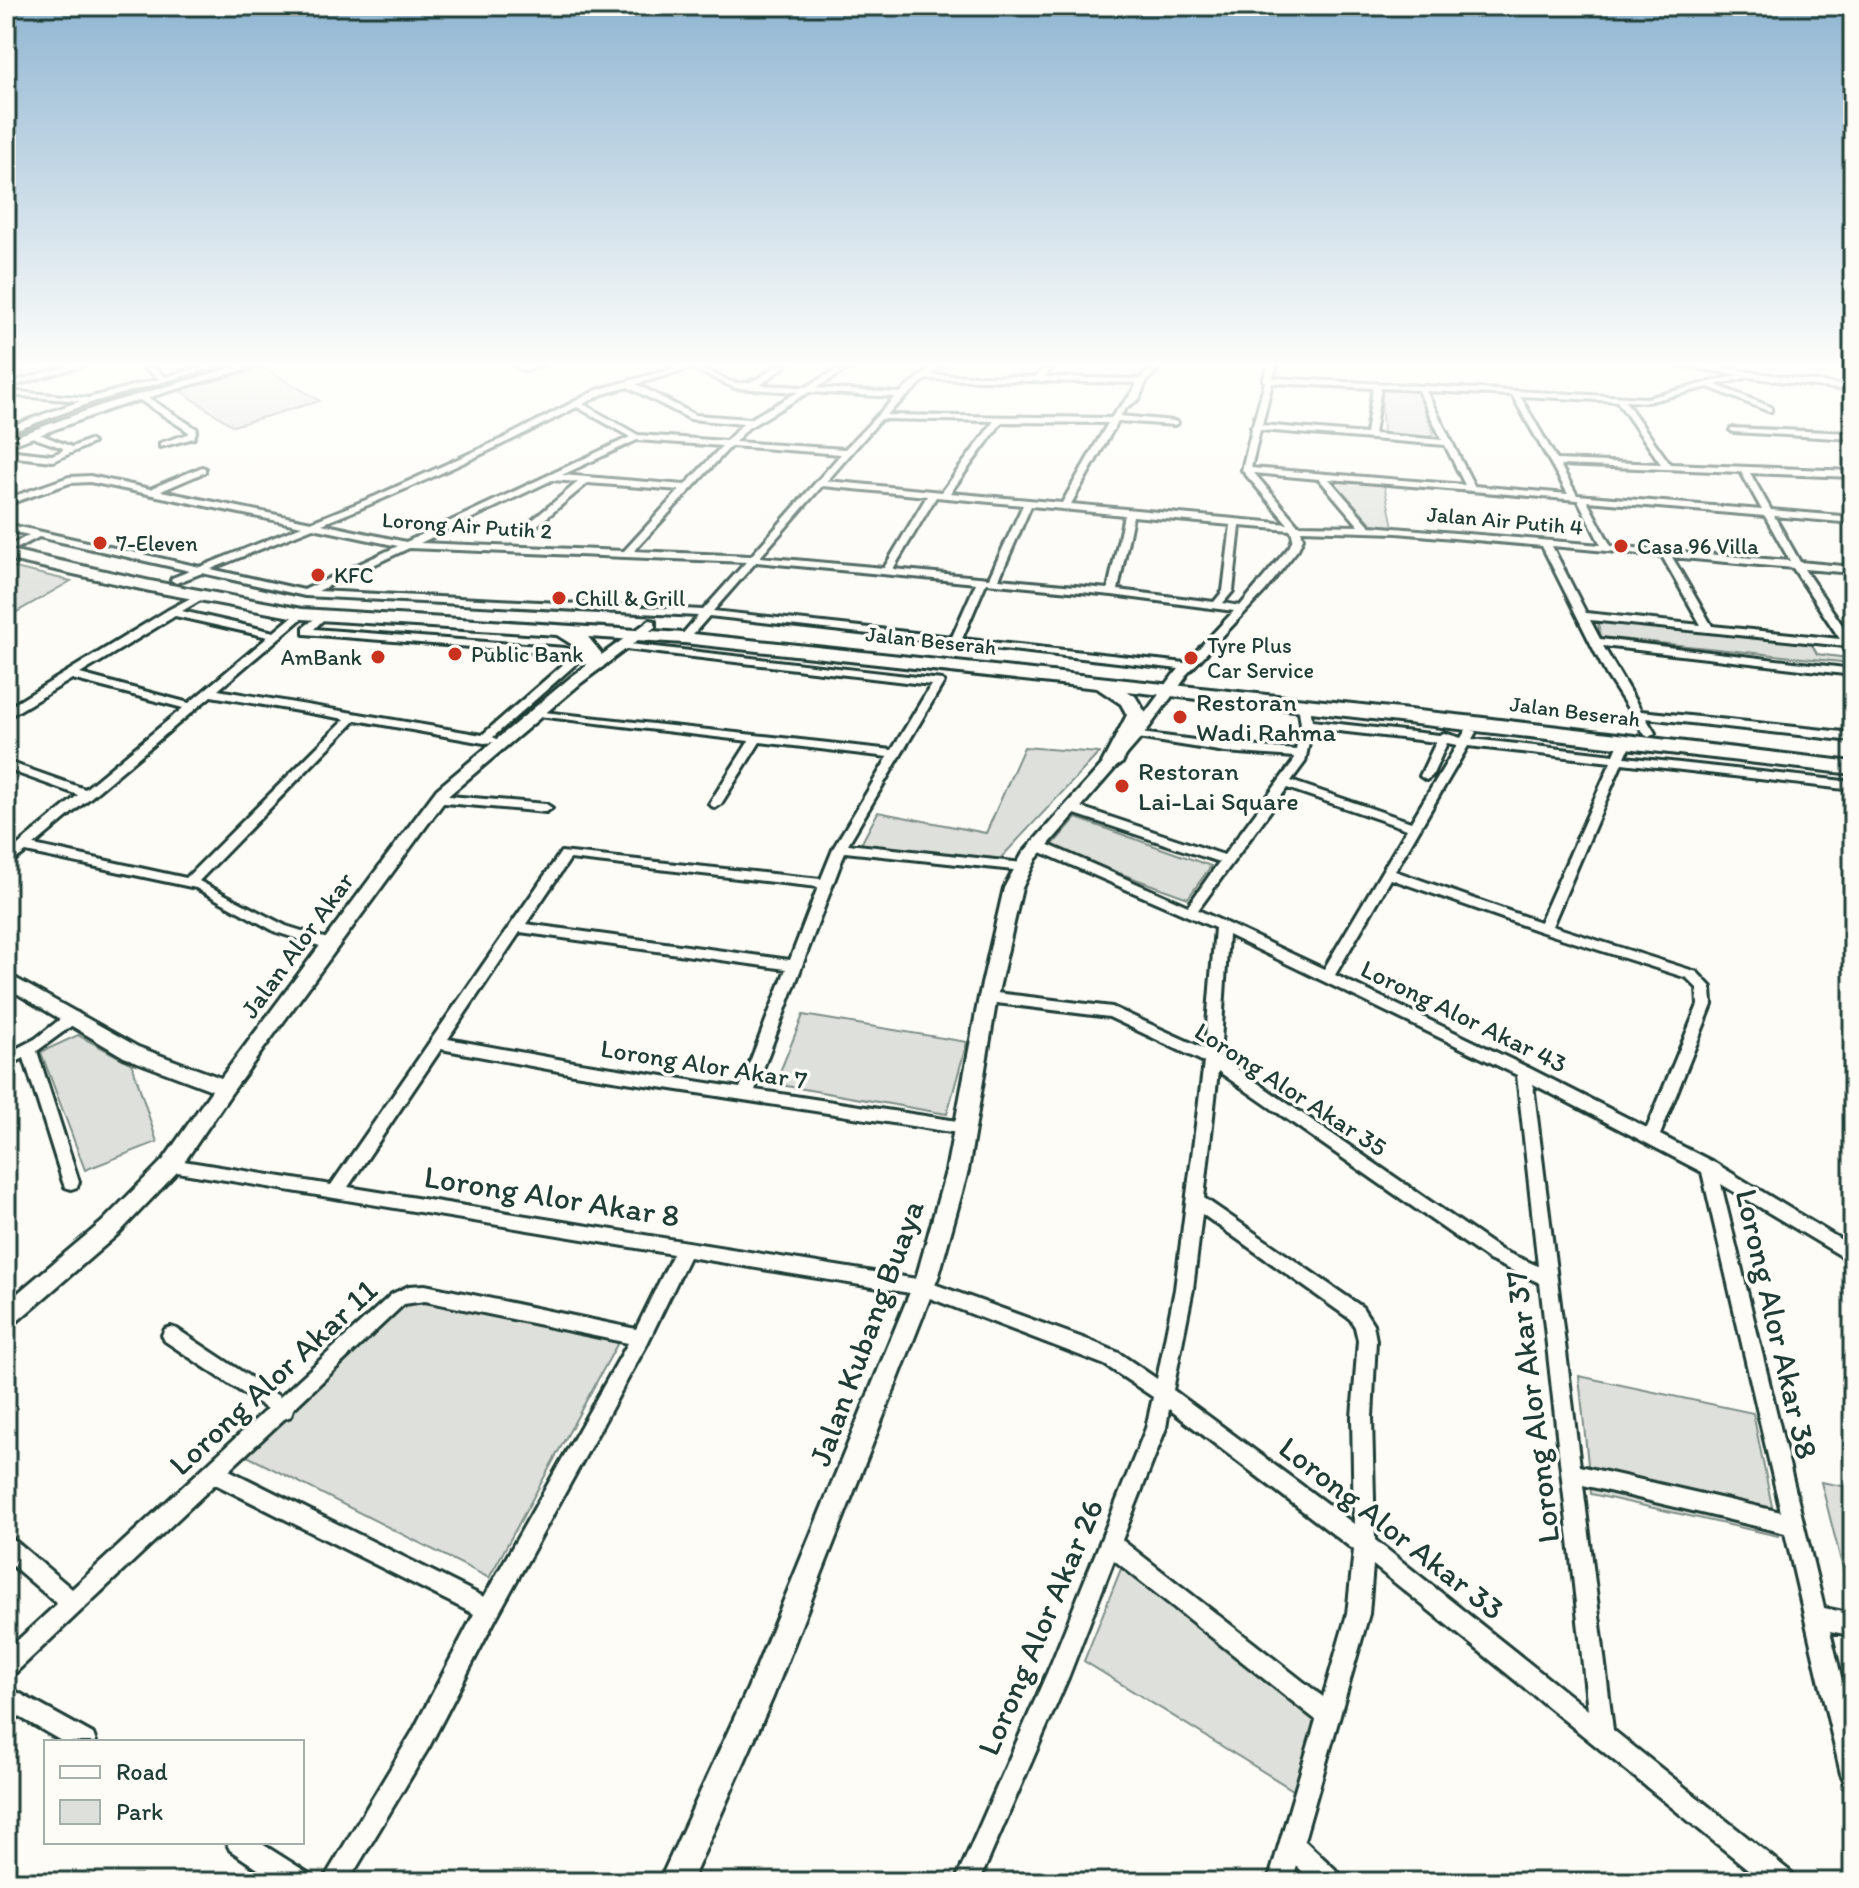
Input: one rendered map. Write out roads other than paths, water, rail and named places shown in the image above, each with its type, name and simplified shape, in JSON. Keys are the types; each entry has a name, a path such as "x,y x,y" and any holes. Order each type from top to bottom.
{"highway":[{"name":"Jalan Beserah","path":"9,548 309,605 643,629"},
{"name":"Jalan Beserah","path":"9,548 200,596 302,614 543,630 695,626 1853,753"},
{"name":"Jalan Beserah","path":"695,626 1097,683 1178,678 1305,714 1813,772 1853,768"},
{"path":"543,630 566,634 584,642 594,653 595,666"},
{"path":"1097,683 1128,700 1137,715 1112,763"}],"street":[{"path":"6,453 53,458 64,452"},
{"path":"176,580 314,526 483,452"},
{"path":"305,593 604,452"},
{"path":"625,555 721,452"},
{"path":"695,626 847,452"},
{"path":"887,571 939,494 973,452"},
{"path":"1065,506 1096,452"},
{"path":"1246,470 1250,452"},
{"path":"1453,452 1471,489"},
{"path":"1548,452 1608,550"},
{"path":"1657,452 1667,466"},
{"path":"1554,462 1853,474"},
{"path":"1744,469 1797,566 1849,641"},
{"path":"153,491 202,470"},
{"path":"1246,470 1853,520"},
{"path":"1246,470 1295,527 1298,538 1295,547"},
{"path":"552,477 688,488"},
{"path":"1322,477 1366,528"},
{"name":"Lorong Air Putih 2","path":"6,502 69,480 90,479 409,545 752,559 1112,592 1242,609"},
{"path":"532,525 586,480"},
{"name":"Jalan Air Putih 4","path":"820,483 1295,527 1366,528 1853,570"},
{"path":"957,639 1028,503"},
{"path":"1278,510 1336,527"},
{"path":"1112,592 1129,512"},
{"path":"1217,605 1228,591 1236,522"},
{"path":"6,527 305,593 695,626 957,639 1178,678 1295,547 1320,530 1336,527"},
{"path":"9,548 40,533"},
{"path":"1545,543 1595,642 1649,733"},
{"path":"1667,556 1708,628"},
{"path":"6,714 200,596"},
{"path":"172,612 275,636"},
{"path":"6,862 302,614"},
{"path":"209,692 493,741 542,689 573,662 571,655 565,651 308,632 322,616"},
{"path":"1582,616 1849,641"},
{"path":"430,642 445,623"},
{"name":"Jalan Alor Akar","path":"6,1317 110,1228 171,1165 437,799 493,741 538,713 643,629"},
{"path":"1595,642 1853,672"},
{"path":"621,646 938,682 840,847 745,1095"},
{"path":"71,675 191,707"},
{"name":"Jalan Kubang Buaya","path":"675,1882 759,1697 923,1288 957,1171 1003,923 1023,867 1137,734 1178,678"},
{"path":"538,713 895,754"},
{"path":"1190,912 1299,762 1305,714 1444,737 1470,731"},
{"path":"1637,714 1853,737"},
{"path":"189,883 353,717"},
{"path":"1327,976 1470,731"},
{"path":"1137,734 1225,748 1301,754"},
{"path":"1426,776 1444,737"},
{"path":"715,804 757,738"},
{"path":"1544,928 1623,750"},
{"path":"6,765 87,794"},
{"path":"1813,772 1853,786"},
{"path":"1285,783 1414,827"},
{"path":"437,799 546,808"},
{"path":"1073,809 1225,860"},
{"name":"Lorong Alor Akar 43","path":"1039,846 1222,926 1524,1072 1709,1168 1853,1256"},
{"path":"24,847 212,890 281,929 329,944"},
{"path":"840,847 1023,867"},
{"path":"336,1191 566,855 825,884"},
{"path":"1388,873 1544,928 1692,975 1704,987 1705,1005 1651,1137"},
{"name":"Lorong Alor Akar 26","path":"967,1882 1111,1544 1156,1428 1184,1289 1212,1059 1222,926"},
{"path":"516,927 794,965"},
{"path":"6,979 131,1052 225,1087"},
{"name":"Lorong Alor Akar 35","path":"988,997 1112,1012 1212,1059 1495,1255 1546,1278"},
{"path":"6,1061 29,1051 73,1017"},
{"name":"Lorong Alor Akar 7","path":"437,1043 964,1128"},
{"path":"29,1051 71,1182"},
{"name":"Lorong Alor Akar 37","path":"1524,1072 1602,1735"},
{"name":"Lorong Alor Akar 8","path":"171,1165 923,1288"},
{"name":"Lorong Alor Akar 38","path":"1709,1168 1853,1774"},
{"path":"1194,1200 1347,1306 1364,1324 1367,1340 1362,1417 1365,1545 1358,1614 1280,1882"},
{"path":"334,1882 421,1739 488,1610 641,1338 685,1248"},
{"name":"Lorong Alor Akar 33","path":"923,1288 1112,1359 1164,1394 1365,1545 1783,1882"},
{"name":"Lorong Alor Akar 11","path":"6,1666 284,1410 398,1299 409,1294 425,1293 641,1338"},
{"path":"171,1335 284,1410"},
{"path":"214,1473 488,1610"},
{"path":"1570,1473 1794,1525"},
{"path":"1111,1544 1328,1715"},
{"path":"6,1546 73,1604"},
{"path":"1816,1617 1853,1625"},
{"path":"6,1697 81,1740"},
{"path":"241,1844 299,1882"},
{"path":"1291,1844 1330,1882"}],"place":[{"name":"7-Eleven","path":"100,543"},
{"name":"Casa 96 Villa","path":"1621,546"},
{"name":"KFC","path":"318,575"},
{"name":"Chill & Grill","path":"559,598"},
{"name":"Public Bank","path":"455,654"},
{"name":"AmBank","path":"378,657"},
{"name":"Tyre Plus Car Service","path":"1191,658"},
{"name":"Restoran Wadi Rahma","path":"1180,717"},
{"name":"Restoran Lai-Lai Square","path":"1122,786"}]}
